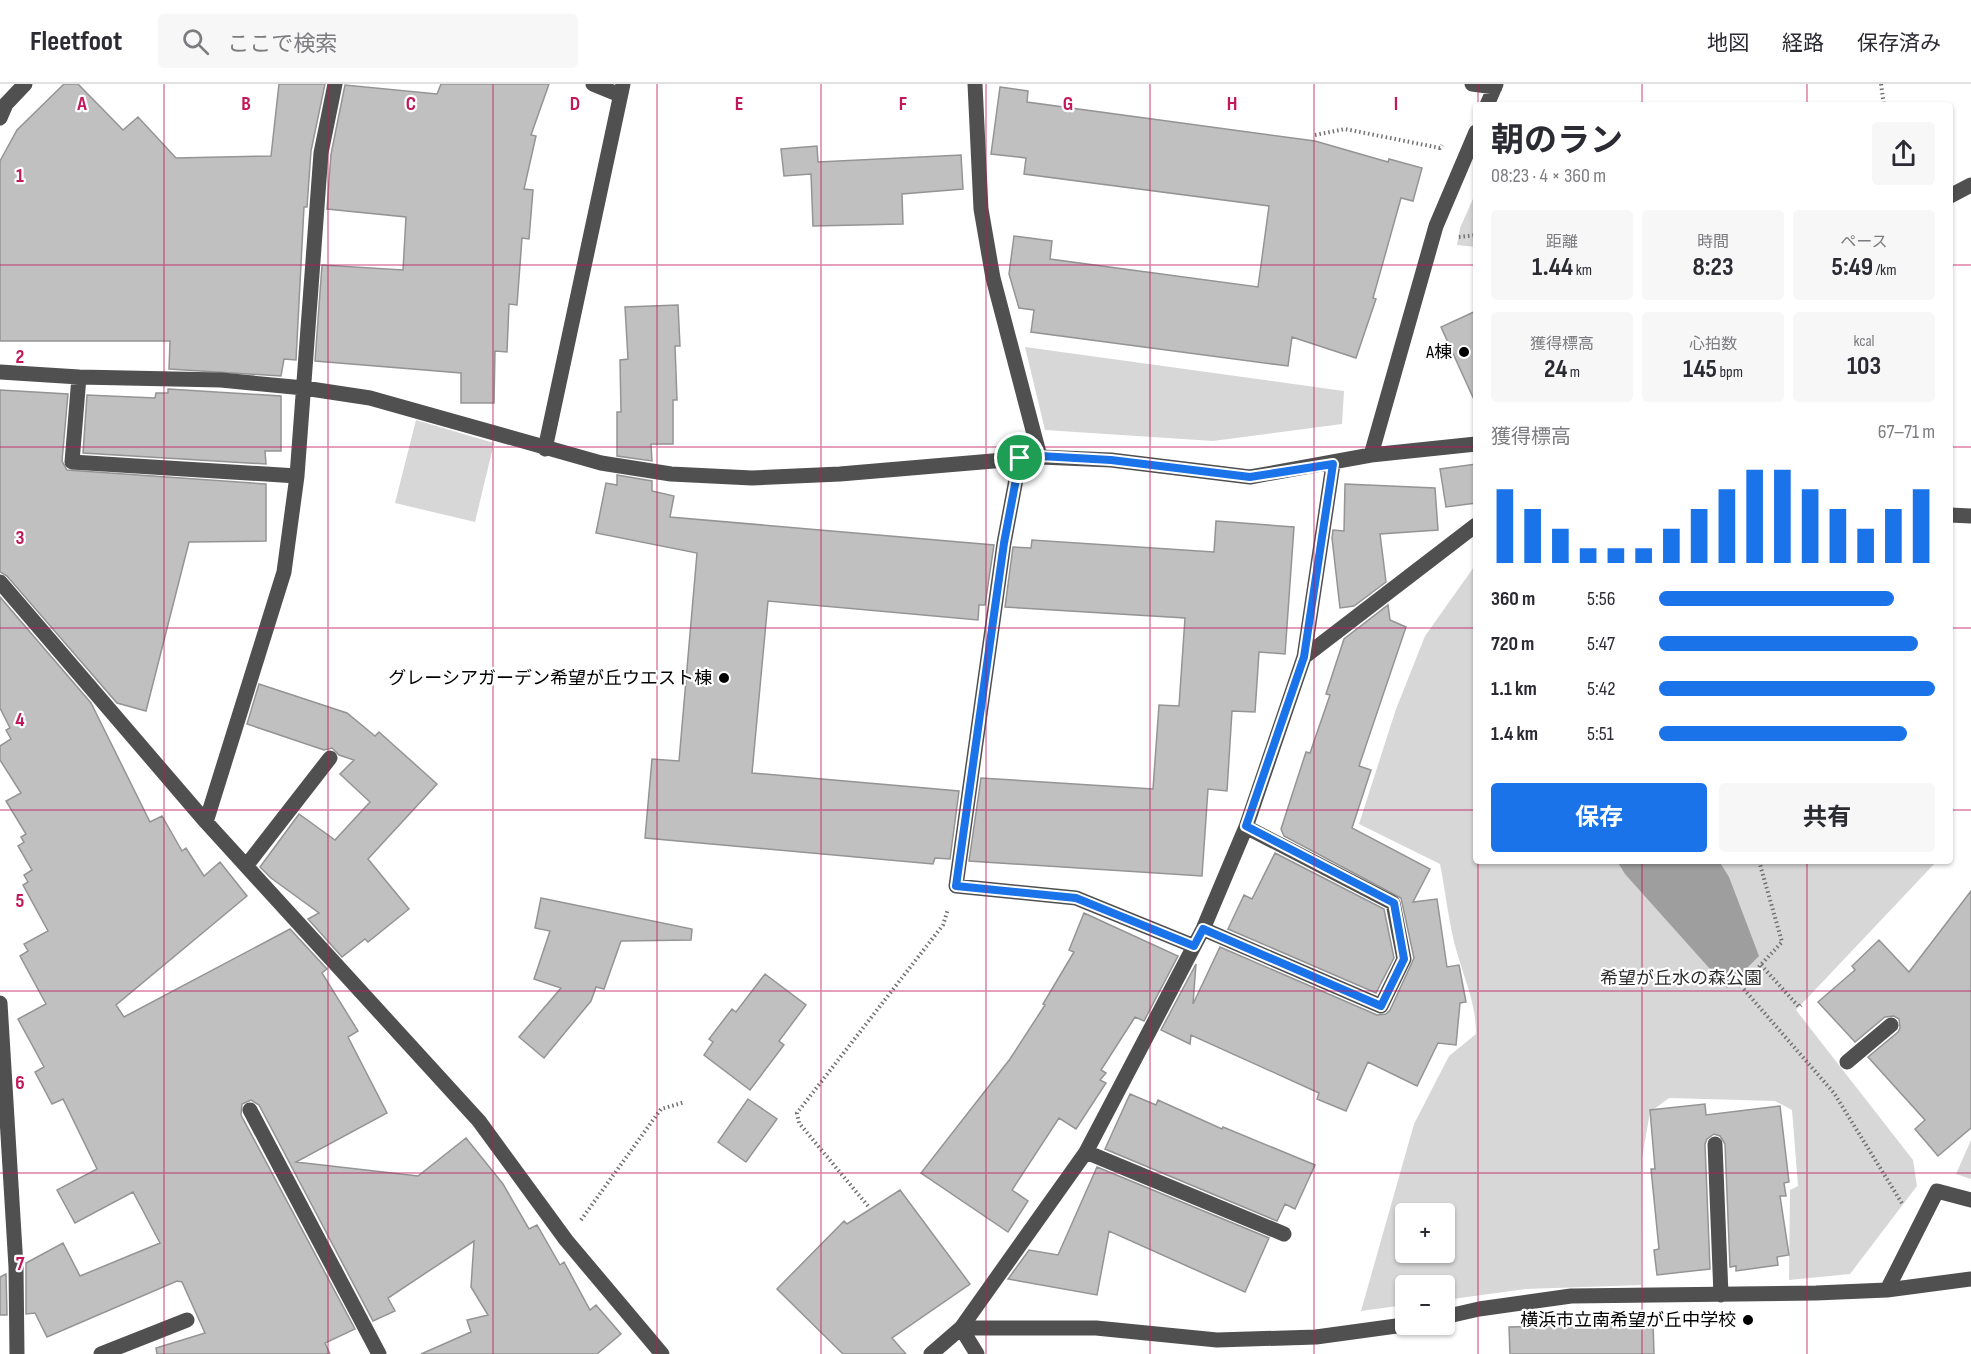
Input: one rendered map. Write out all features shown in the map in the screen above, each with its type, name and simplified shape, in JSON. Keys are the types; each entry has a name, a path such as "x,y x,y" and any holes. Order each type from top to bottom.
{"street":[{"path":"2,108 25,84"},
{"path":"206,822 284,572 297,476 321,153 335,84"},
{"path":"546,449 622,89 593,84"},
{"path":"975,84 981,209 993,278 1040,456"},
{"path":"1472,84 1496,86 1488,102"},
{"path":"1371,455 1436,226 1473,139"},
{"path":"1953,194 1971,185"},
{"path":"0,372 79,377 220,380 304,388 370,398 601,463 671,474 752,478 840,474 1040,456 1111,460 1250,477 1333,464 1371,455 1473,444"},
{"path":"79,377 72,462 297,476"},
{"path":"1020,458 1004,543 956,886 1076,898 1194,946"},
{"path":"931,1354 961,1328 1086,1152 1203,929 1246,826 1304,657 1333,464"},
{"path":"1953,515 1971,516"},
{"path":"1304,657 1473,527"},
{"path":"0,582 206,822 479,1121 566,1240 662,1354"},
{"path":"246,866 330,758"},
{"path":"1203,929 1381,1006 1404,959 1394,903 1246,826"},
{"path":"0,1003 16,1266 17,1354"},
{"path":"1847,1062 1891,1025"},
{"path":"250,1110 379,1354"},
{"path":"1715,1144 1720,1295"},
{"path":"1086,1152 1284,1234"},
{"path":"1887,1290 1937,1191 1971,1200"},
{"path":"0,1267 16,1266"},
{"path":"1455,1314 1571,1296 1720,1295 1887,1290 1971,1279"},
{"path":"100,1354 187,1320"},
{"path":"961,1328 1096,1328 1217,1340 1316,1337 1395,1326"},
{"path":"961,1328 977,1354"}],"path":[{"path":"1881,84 1884,102"},
{"path":"1315,135 1345,129 1440,148 1445,137"},
{"path":"1760,864 1782,942 1742,986 1834,1093 1919,1228"},
{"path":"868,1206 799,1123 797,1113 944,925 956,886"},
{"path":"1761,965 1799,1007 1801,1005"},
{"path":"566,1240 661,1109 685,1102"}],"green space":[{"path":"1473,199 1473,247 1457,245 1460,228"},
{"path":"1025,347 1344,391 1342,424 1213,441 1045,430"},
{"path":"416,420 494,443 475,522 395,503"},
{"name":"希望が丘水の森公園","path":"1473,568 1473,864 1934,864 1796,1010 1913,1160 1917,1186 1850,1274 1789,1280 1790,1190 1798,1186 1792,1110 1775,1101 1669,1098 1650,1112 1642,1158 1641,1285 1526,1289 1455,1299 1455,1275 1395,1275 1395,1306 1361,1311 1414,1124 1449,1056 1476,1034 1476,1023 1452,934 1440,864 1359,824 1396,709 1425,636"},
{"path":"1971,1140 1971,1179 1956,1174"}],"shaded area":[{"path":"1619,864 1721,864 1729,877 1759,956 1727,988 1625,874"}],"building":[{"path":"64,84 78,84 123,130 138,117 176,158 271,156 279,84 325,84 311,151 307,207 304,207 296,360 284,359 281,376 169,369 170,341 0,341 0,161 17,130"},
{"path":"441,84 549,84 531,135 536,136 524,189 533,190 529,239 522,238 517,305 509,304 507,352 495,351 494,403 461,403 461,373 315,361 322,265 403,270 406,217 327,209 331,154 345,85 437,94"},
{"path":"1000,87 1028,91 1027,102 1315,141 1388,162 1389,159 1422,168 1413,201 1401,198 1373,298 1376,299 1356,358 1292,337 1288,366 1031,332 1034,310 1019,308 1009,274 1014,236 1052,241 1050,259 1258,287 1269,206 1024,174 1026,158 991,154"},
{"path":"817,146 818,162 961,155 963,189 902,194 903,224 813,226 811,174 784,176 781,149"},
{"path":"678,305 680,346 675,346 677,400 673,400 673,444 651,444 652,461 617,456 617,412 621,412 620,360 628,359 625,307"},
{"name":"A棟","path":"1473,312 1473,397 1441,327"},
{"path":"168,389 281,396 281,451 265,451 266,464 83,453 87,395 155,398 156,393 168,393"},
{"path":"0,390 68,394 62,461 67,470 266,484 266,541 189,542 146,711 117,703 7,576 0,572"},
{"path":"1473,464 1473,503 1446,507 1440,469"},
{"name":"グレーシアガーデン希望が丘ウエスト棟","path":"617,475 652,481 652,491 674,496 670,517 994,545 985,605 979,605 978,620 768,601 752,773 959,791 950,859 935,858 933,864 645,838 652,759 679,761 697,553 596,533 606,483 617,485"},
{"path":"1345,484 1435,488 1438,530 1380,534 1386,582 1354,606 1340,608 1332,538 1333,530 1344,531"},
{"path":"1216,521 1294,527 1285,654 1259,652 1255,712 1232,711 1227,791 1208,789 1202,876 969,861 981,778 1153,789 1159,705 1179,706 1185,618 1005,607 1013,547 1031,548 1032,540 1214,552"},
{"path":"0,597 91,703 150,822 162,816 182,851 186,848 204,876 220,862 247,896 116,1005 124,1017 290,929 327,969 322,973 358,1031 348,1037 387,1113 296,1162 418,1176 466,1138 503,1184 529,1229 537,1225 560,1265 564,1262 590,1310 596,1305 621,1334 597,1354 421,1354 471,1332 467,1320 488,1315 471,1287 474,1241 388,1298 395,1311 373,1321 259,1105 251,1100 242,1104 241,1115 355,1329 325,1343 330,1354 157,1354 156,1348 205,1333 182,1282 177,1281 47,1337 35,1313 26,1314 26,1263 63,1243 80,1276 160,1243 133,1192 75,1223 57,1190 97,1169 63,1099 52,1104 35,1072 44,1067 18,1019 46,1004 20,956 28,951 24,944 48,931 23,885 28,882 24,875 32,870 18,846 24,842 21,837 26,834 6,801 21,793 0,760 0,746 11,739 6,730 10,728 0,708"},
{"path":"1388,605 1390,620 1406,627 1359,766 1371,770 1352,828 1430,869 1413,902 1437,899 1447,967 1459,965 1466,1002 1460,1003 1456,1045 1438,1043 1417,1086 1368,1062 1346,1111 1317,1099 1319,1093 1191,1035 1190,1044 1161,1030 1196,964 1193,1004 1220,947 1377,1015 1386,1014 1390,1010 1414,958 1401,898 1284,836 1281,829 1306,752 1310,753 1330,695 1326,694 1344,639"},
{"path":"259,684 347,713 375,736 379,732 437,784 368,859 409,909 368,942 365,939 342,957 308,919 319,913 271,878 260,867 299,814 335,840 370,802 340,774 354,760 339,755 332,748 324,750 247,724"},
{"path":"1275,853 1384,909 1394,958 1376,993 1228,929 1244,895 1252,899"},
{"path":"1971,891 1971,1128 1938,1156 1915,1129 1925,1120 1868,1057 1898,1032 1899,1019 1894,1016 1885,1017 1855,1042 1818,1002 1855,970 1852,966 1879,940 1909,972"},
{"path":"541,898 692,929 691,940 621,941 604,989 596,987 591,1001 544,1058 519,1037 561,988 534,979 550,931 535,928"},
{"path":"1084,913 1178,956 1144,1021 1135,1017 1101,1070 1106,1073 1100,1080 1106,1083 1076,1129 1059,1118 1012,1190 1028,1201 1008,1232 921,1173 1010,1059 1045,1005 1043,1004 1074,952 1069,950"},
{"path":"765,974 806,1005 779,1041 784,1045 750,1090 704,1055 713,1042 709,1039 732,1009 736,1012"},
{"path":"1130,1094 1156,1105 1158,1100 1222,1129 1223,1127 1315,1165 1295,1209 1285,1204 1277,1221 1105,1149"},
{"path":"748,1099 777,1119 746,1162 718,1142"},
{"path":"1705,1104 1706,1115 1780,1106 1789,1182 1784,1183 1786,1196 1780,1196 1789,1255 1777,1257 1778,1265 1736,1271 1736,1266 1730,1267 1725,1144 1720,1136 1714,1134 1707,1139 1705,1144 1710,1269 1657,1275 1654,1250 1659,1249 1651,1169 1655,1169 1650,1110"},
{"path":"1097,1167 1269,1238 1245,1292 1109,1231 1097,1295 1008,1279 1029,1250 1058,1255"},
{"path":"900,1190 970,1284 892,1338 906,1354 843,1354 777,1289 844,1221 847,1224"},
{"path":"6,1274 7,1315 0,1315 0,1277"},
{"path":"1653,1322 1654,1354 1510,1354 1509,1327"}],"place":[{"name":"A棟","path":"1464,352"},
{"name":"グレーシアガーデン希望が丘ウエスト棟","path":"724,678"},
{"name":"横浜市立南希望が丘中学校","path":"1748,1320"}],"route":[{"path":"1040,456 1111,460 1250,477 1333,464 1304,657 1246,826 1394,903 1404,959 1381,1006 1203,929 1194,946 1076,898 956,886 1004,543 1020,458 1040,456"}]}
